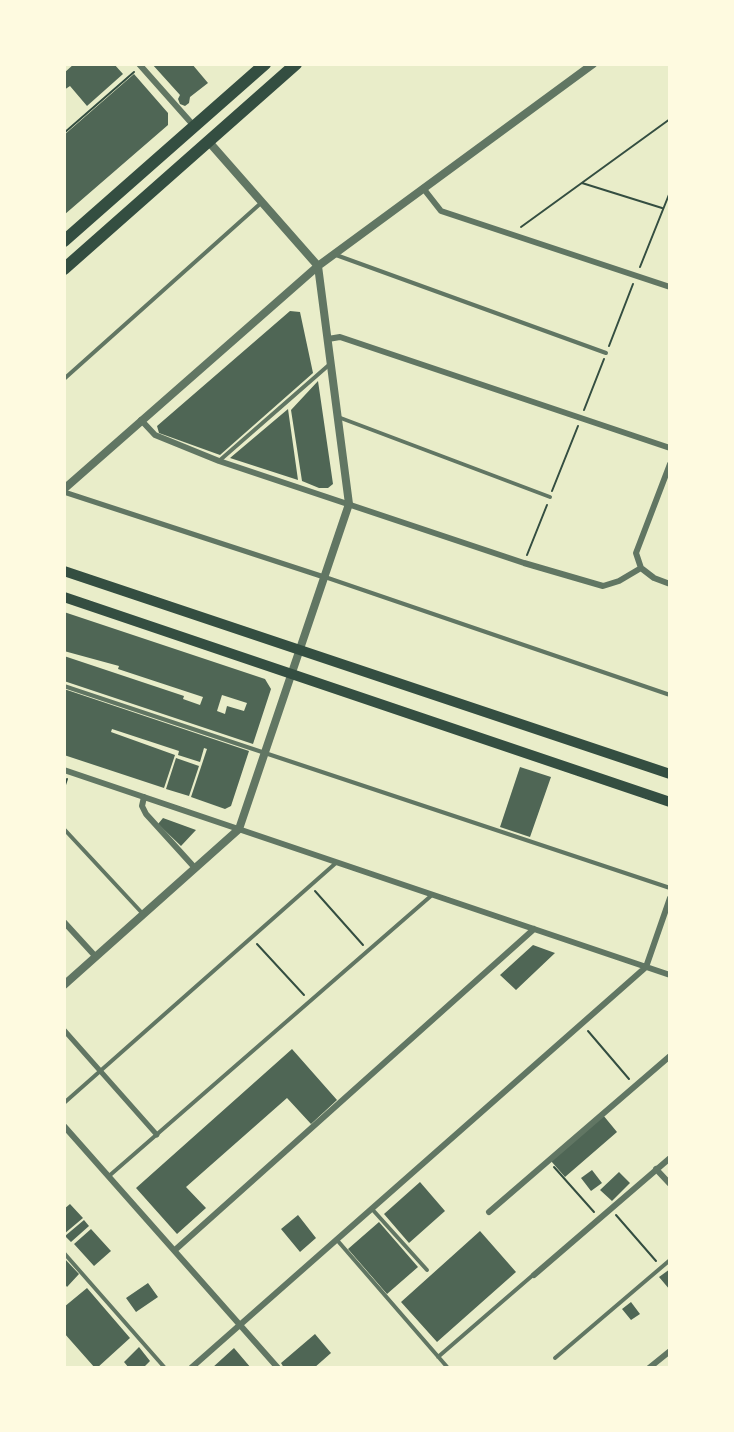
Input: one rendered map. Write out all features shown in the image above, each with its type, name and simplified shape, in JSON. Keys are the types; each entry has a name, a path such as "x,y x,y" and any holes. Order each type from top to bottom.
{"highway":[{"path":"64,241 265,64"},
{"path":"64,269 296,64"}],"main road":[{"path":"64,571 669,774"},
{"path":"64,597 669,802"}],"street":[{"path":"324,577 64,490 318,266 593,64"},
{"path":"140,65 194,126"},
{"path":"64,985 239,829 349,504 318,266 208,142"},
{"path":"423,188 441,211 669,287"},
{"path":"328,339 340,337 669,448"},
{"path":"141,420 155,435 219,461 524,563 603,586 619,581 641,568"},
{"path":"669,464 636,553 641,568 654,578 669,584"},
{"path":"64,770 669,975"},
{"path":"144,797 142,806 146,814 195,868"},
{"path":"191,1368 646,967 669,898"},
{"path":"64,922 96,957"},
{"path":"175,1250 534,929"},
{"path":"64,1030 157,1135"},
{"path":"489,1212 669,1056"},
{"path":"64,1126 278,1368"},
{"path":"534,1275 669,1158"},
{"path":"656,1169 669,1184"},
{"path":"650,1368 669,1351"}],"lane":[{"path":"64,379 262,202"},
{"path":"334,254 606,353"},
{"path":"219,461 330,364"},
{"path":"338,417 550,497"},
{"path":"324,577 669,695"},
{"path":"64,686 669,888"},
{"path":"64,829 144,914"},
{"path":"64,1103 337,862"},
{"path":"109,1176 433,895"},
{"path":"372,1209 427,1270"},
{"path":"337,1240 448,1368"},
{"path":"64,1253 165,1368"},
{"path":"555,1358 669,1260"},
{"path":"438,1357 534,1275"}],"path":[{"path":"64,133 140,65"},
{"path":"511,234 669,119"},
{"path":"582,183 663,208"},
{"path":"524,563 669,192"},
{"path":"311,886 369,951"},
{"path":"252,938 310,1002"},
{"path":"581,1024 635,1086"},
{"path":"548,1160 600,1218"},
{"path":"610,1209 662,1267"}],"building":[{"path":"74,64 114,64 123,74 87,106 70,86 64,90 64,73"},
{"path":"152,64 192,64 208,83 190,97 189,103 185,106 180,104 178,99 180,95"},
{"path":"134,74 168,113 168,125 64,215 64,135"},
{"path":"290,311 300,312 313,373 220,455 159,433 157,426"},
{"path":"318,381 333,484 328,488 319,488 302,481 291,410"},
{"path":"288,409 298,480 230,458"},
{"path":"64,612 265,679 271,689 253,744 64,681 64,656 184,696 183,699 200,705 203,697 118,669 119,666 64,651","holes":["222,695 247,703 244,711 227,706 225,714 217,711"]},
{"path":"64,689 249,751 231,806 225,809 191,797 207,749 204,748 200,762 178,755 179,751 112,729 111,732 175,755 164,788 64,755"},
{"path":"176,758 199,766 189,796 166,789"},
{"path":"520,767 551,777 530,837 500,827"},
{"path":"163,818 196,830 181,846 158,824"},
{"path":"533,945 555,953 516,990 500,975"},
{"path":"292,1049 337,1100 311,1124 287,1098 186,1187 206,1208 177,1234 136,1188"},
{"path":"603,1115 617,1132 565,1177 551,1161"},
{"path":"592,1170 602,1183 591,1191 581,1178"},
{"path":"619,1172 630,1183 612,1201 600,1190"},
{"path":"420,1182 445,1211 409,1243 384,1214"},
{"path":"70,1204 83,1218 64,1234 64,1209"},
{"path":"298,1215 316,1238 300,1252 281,1229"},
{"path":"84,1220 89,1226 71,1242 65,1236"},
{"path":"379,1222 418,1267 387,1294 348,1249"},
{"path":"91,1229 111,1251 94,1266 74,1244"},
{"path":"480,1231 516,1272 437,1342 401,1302"},
{"path":"64,1258 79,1274 67,1287 64,1283"},
{"path":"670,1269 670,1290 659,1277"},
{"path":"148,1283 158,1297 136,1312 126,1298"},
{"path":"87,1288 130,1338 97,1368 64,1333 64,1307"},
{"path":"631,1302 640,1314 631,1320 622,1309"},
{"path":"315,1334 331,1353 314,1368 284,1368 281,1363"},
{"path":"139,1347 150,1361 143,1368 129,1368 124,1362"},
{"path":"234,1348 251,1368 212,1368"}]}
